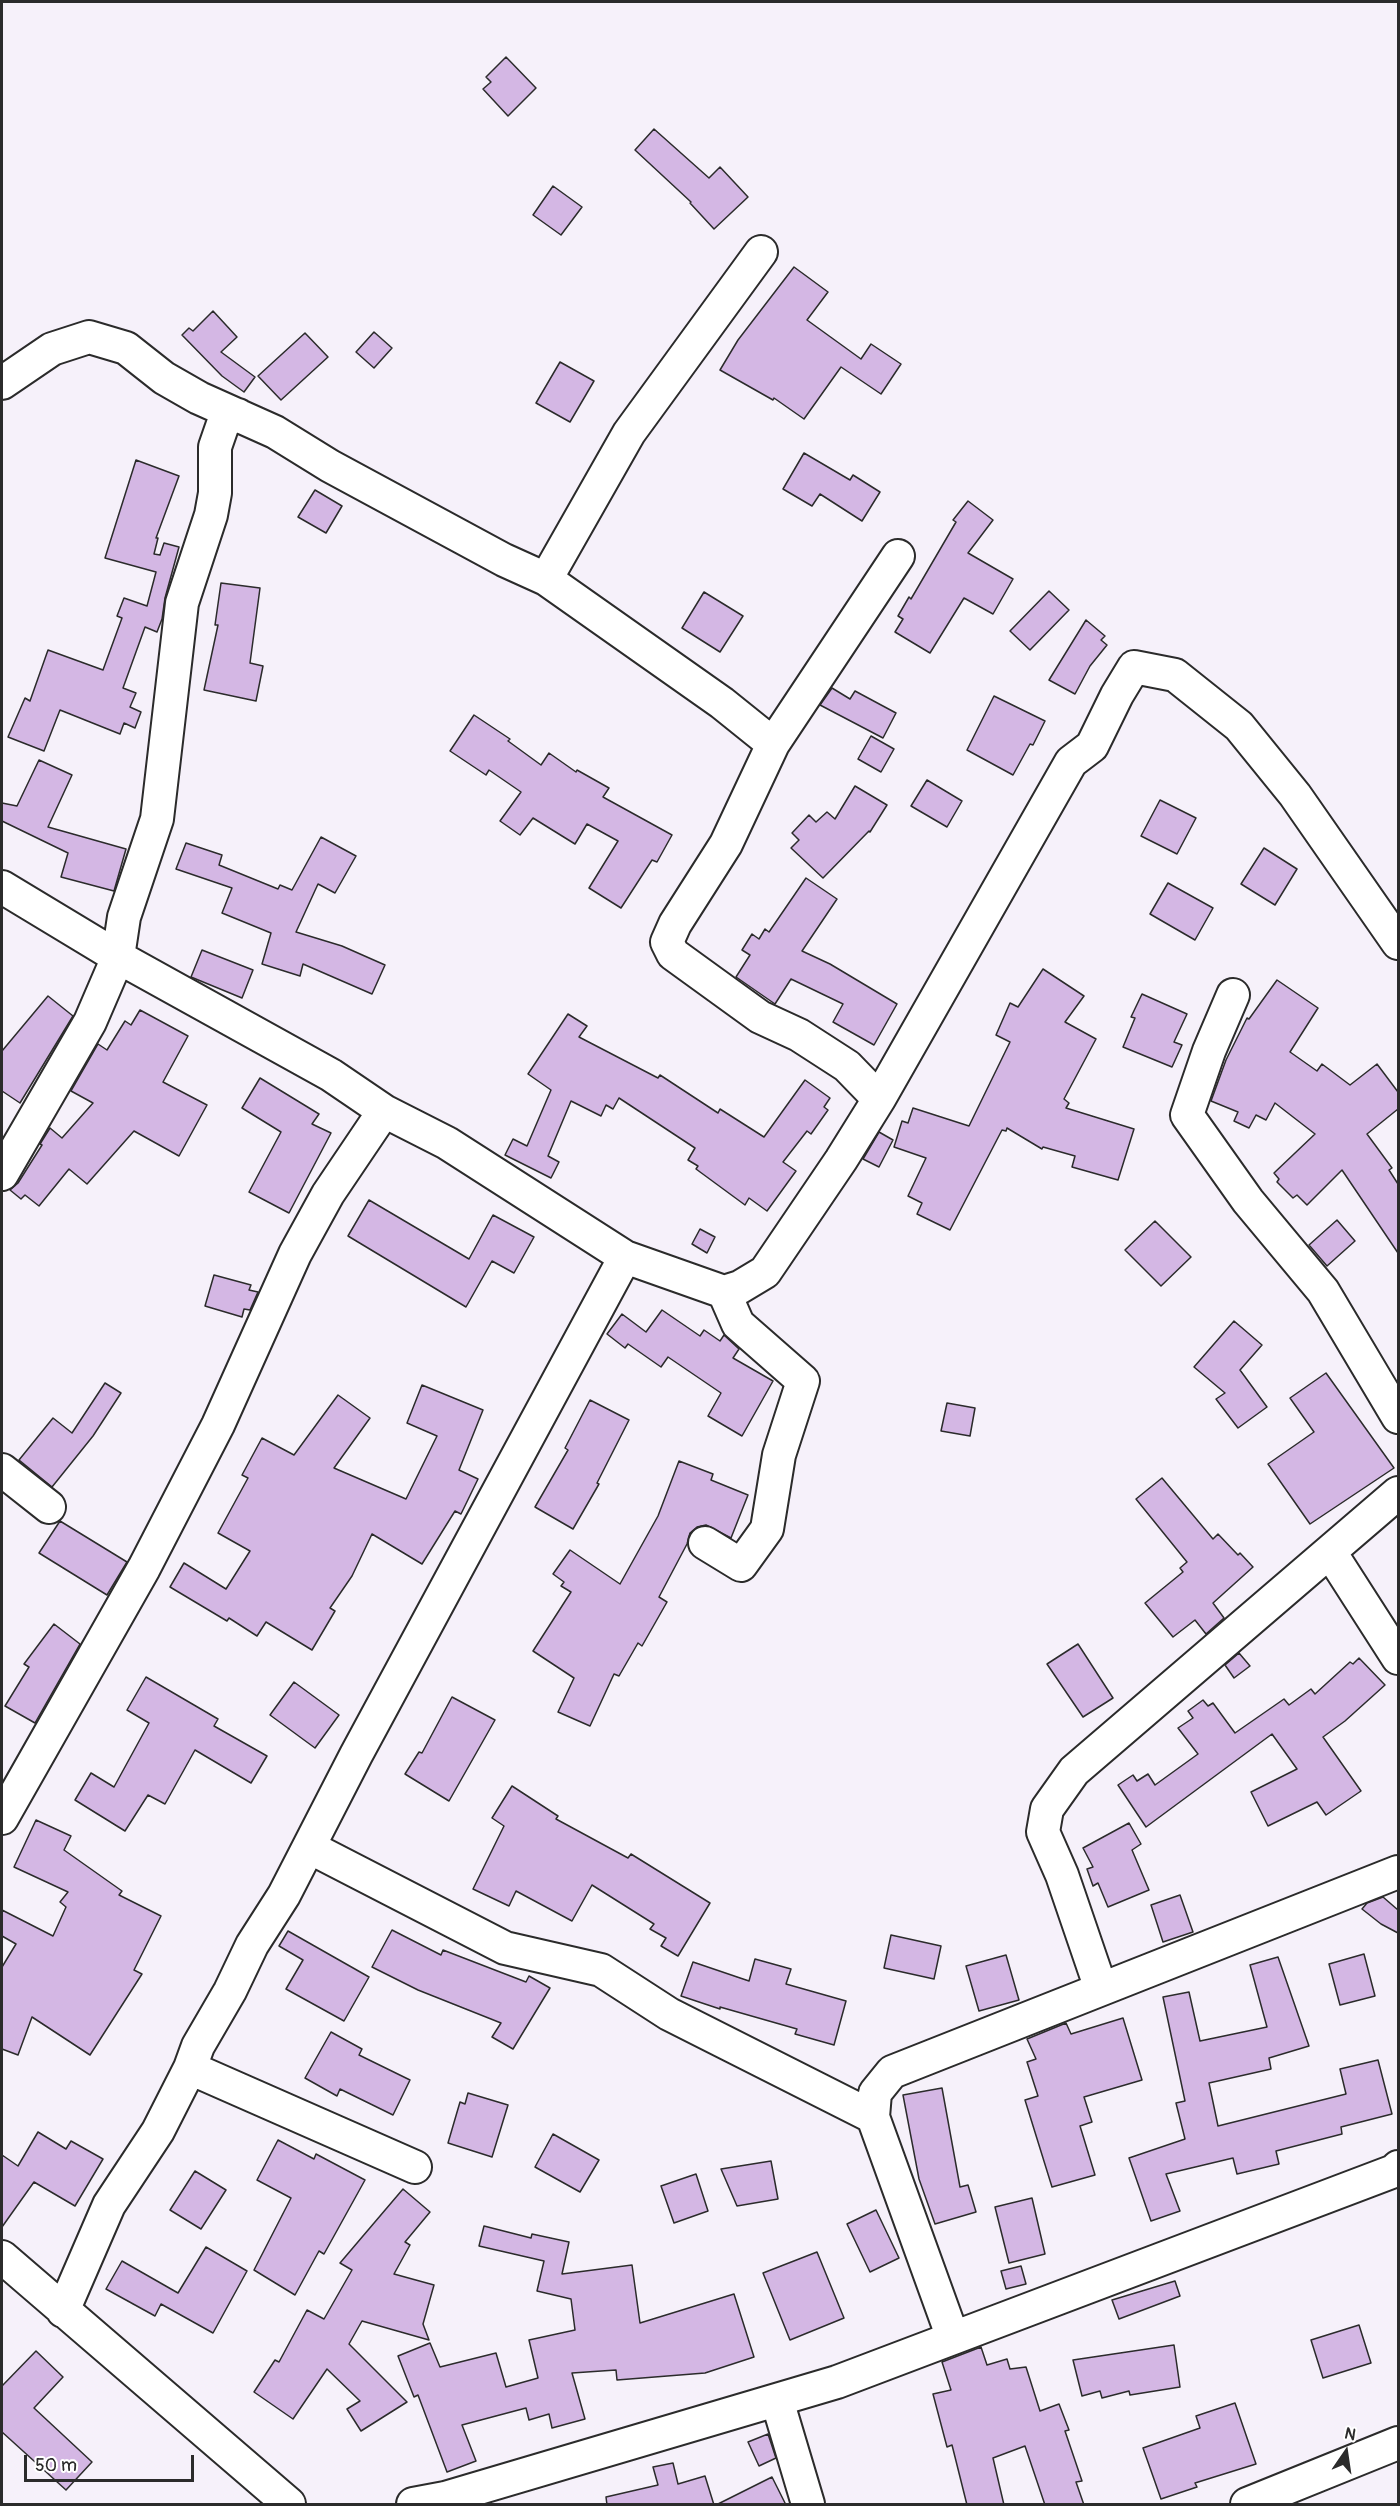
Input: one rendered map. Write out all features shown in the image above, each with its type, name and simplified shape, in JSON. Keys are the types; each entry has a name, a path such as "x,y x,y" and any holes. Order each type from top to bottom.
{"street":[{"path":"546,579 629,433 761,252"},
{"path":"2,383 52,349 89,337 126,348 164,378 199,398 275,432 330,466 504,560 546,579 722,703 773,744"},
{"path":"2,1174 51,1085 90,1022 118,957 124,917 158,819 182,603 212,515 215,493 215,447 224,421 238,415"},
{"path":"879,1099 847,1066 799,1035 760,1017 674,954 667,942 675,924 726,844 773,744 898,556"},
{"path":"2,887 118,957 331,1075 384,1111 447,1143 625,1257 724,1292 740,1287 765,1272 879,1099 1071,762 1092,746 1117,695 1134,667 1174,675 1239,726 1295,795 1398,943"},
{"path":"1233,995 1209,1051 1187,1115 1248,1201 1323,1291 1398,1417"},
{"path":"2,1818 144,1568 218,1425 295,1254 328,1194 384,1111"},
{"path":"63,2311 109,2205 158,2131 190,2068 198,2046 230,1991 252,1945 284,1895 625,1257"},
{"path":"705,1543 741,1565 767,1529 779,1455 803,1381 738,1324 724,1292"},
{"path":"2,1470 49,1507"},
{"path":"1101,1989 1062,1875 1043,1832 1047,1809 1074,1771 1398,1493"},
{"path":"1329,1552 1398,1658"},
{"path":"309,1847 505,1948 601,1970 669,2014 873,2117"},
{"path":"953,2338 873,2117 875,2093 892,2072 1398,1872"},
{"path":"190,2068 415,2167"},
{"path":"413,2505 446,2501 837,2382 1394,2171 1398,2167"},
{"path":"2,2257 289,2505"},
{"path":"777,2400 808,2505"},
{"path":"1247,2505 1398,2444"}],"building":[{"path":"506,57 536,88 508,116 483,89 491,82 486,77"},
{"path":"654,129 709,178 720,167 748,197 714,229 691,202 635,150"},
{"path":"553,186 582,207 561,235 533,215"},
{"path":"794,267 828,292 807,320 861,359 871,344 901,364 881,394 841,367 804,419 774,398 773,400 720,370 738,340"},
{"path":"213,311 237,337 221,352 255,377 244,392 222,376 182,335 189,328 193,331"},
{"path":"374,332 392,348 374,368 356,352"},
{"path":"305,333 328,357 281,400 258,376"},
{"path":"560,362 594,381 570,422 536,403"},
{"path":"804,453 850,480 853,475 880,492 862,521 820,494 812,506 783,489"},
{"path":"136,460 179,476 156,538 158,538 154,554 160,555 164,543 179,547 165,598 162,619 157,632 145,627 123,688 136,693 130,707 141,712 135,728 124,723 120,734 60,710 44,751 8,737 25,698 30,701 48,650 103,670 122,618 117,616 124,598 147,606 156,572 105,558"},
{"path":"315,490 342,506 326,533 298,517"},
{"path":"968,501 993,520 968,553 1013,579 993,614 964,598 930,653 895,632 903,619 898,616 909,597 911,599 956,522 953,520"},
{"path":"221,583 260,588 250,663 263,666 256,701 204,690 218,625 215,625"},
{"path":"1049,591 1069,610 1030,650 1010,631"},
{"path":"704,592 743,616 720,652 682,628"},
{"path":"1086,620 1105,636 1101,640 1107,645 1090,666 1075,694 1049,680"},
{"path":"832,688 850,699 855,691 896,713 883,738 820,705"},
{"path":"994,696 1045,721 1033,745 1030,744 1013,775 967,750"},
{"path":"474,715 510,739 508,741 541,765 549,753 576,772 577,770 609,788 603,797 672,835 657,862 652,860 621,908 589,888 618,841 587,824 575,844 533,818 520,835 500,821 521,792 489,770 486,775 450,751"},
{"path":"871,736 894,749 881,772 858,759"},
{"path":"39,760 72,775 48,827 126,849 114,891 61,877 68,853 2,821 2,803 17,806"},
{"path":"927,780 962,801 947,827 911,806"},
{"path":"855,786 887,805 870,832 823,878 791,848 799,840 792,833 809,815 816,822 827,812 835,819"},
{"path":"1160,800 1196,818 1177,854 1141,836"},
{"path":"321,837 356,856 335,893 318,884 296,932 342,946 385,965 372,994 303,964 300,976 262,964 271,933 222,913 232,888 176,869 186,843 222,855 219,865 278,889 280,885 292,890"},
{"path":"1264,848 1297,869 1275,905 1241,884"},
{"path":"806,878 837,899 802,951 830,964 897,1004 874,1045 833,1022 843,1004 791,979 775,1004 736,977 750,955 742,950 752,934 759,939 765,929 769,932"},
{"path":"1168,883 1213,908 1195,940 1150,914"},
{"path":"202,950 253,970 242,998 191,977"},
{"path":"1043,969 1084,996 1065,1022 1096,1039 1064,1099 1069,1103 1066,1108 1134,1129 1118,1180 1072,1167 1075,1156 1043,1147 1042,1149 1007,1128 1006,1131 1002,1130 950,1230 917,1214 922,1203 908,1196 926,1158 894,1147 902,1121 908,1123 913,1108 969,1126 1010,1042 996,1035 1010,1003 1018,1007"},
{"path":"1277,980 1318,1008 1290,1052 1317,1071 1322,1064 1350,1085 1377,1064 1398,1092 1398,1109 1367,1134 1392,1168 1389,1170 1398,1184 1398,1253 1342,1170 1307,1205 1297,1195 1293,1198 1277,1182 1279,1179 1274,1173 1315,1134 1275,1103 1266,1120 1256,1115 1249,1128 1234,1121 1238,1112 1211,1101 1226,1060 1247,1018 1249,1019"},
{"path":"1142,994 1187,1014 1174,1042 1182,1045 1172,1067 1123,1047 1135,1018 1131,1017"},
{"path":"48,996 73,1016 20,1103 2,1091 2,1051"},
{"path":"140,1010 188,1036 163,1082 207,1105 179,1156 134,1131 87,1184 69,1169 39,1206 25,1195 21,1199 10,1190 18,1183 50,1128 62,1138 93,1103 71,1091 98,1044 107,1050 125,1021 131,1025"},
{"path":"568,1014 587,1026 579,1037 658,1078 660,1075 718,1113 720,1109 764,1137 805,1080 830,1098 824,1107 828,1110 811,1134 807,1131 783,1162 796,1171 767,1211 749,1198 745,1205 696,1169 698,1166 688,1160 695,1148 619,1098 613,1109 606,1105 601,1116 571,1101 548,1156 559,1162 551,1178 505,1155 513,1139 527,1146 551,1090 528,1074"},
{"path":"260,1078 319,1114 312,1124 331,1133 289,1213 249,1192 281,1132 242,1108"},
{"path":"879,1132 893,1140 879,1167 863,1159"},
{"path":"369,1200 469,1259 493,1215 534,1237 514,1273 492,1261 466,1307 348,1236"},
{"path":"1337,1220 1355,1241 1327,1266 1309,1245"},
{"path":"1155,1221 1191,1257 1161,1286 1125,1250"},
{"path":"700,1229 715,1237 707,1253 692,1244"},
{"path":"214,1275 251,1285 249,1290 258,1292 250,1310 244,1309 242,1317 205,1306"},
{"path":"662,1310 700,1336 704,1330 720,1341 724,1335 739,1349 733,1358 773,1381 742,1436 708,1416 721,1393 668,1357 661,1367 628,1344 625,1348 607,1334 622,1314 646,1332"},
{"path":"1234,1321 1262,1345 1240,1370 1267,1407 1238,1428 1216,1399 1225,1393 1194,1367"},
{"path":"1326,1373 1394,1468 1310,1524 1268,1464 1314,1432 1290,1398"},
{"path":"105,1383 121,1393 93,1436 52,1487 19,1460 53,1418 72,1433"},
{"path":"422,1385 483,1410 459,1470 478,1479 461,1514 455,1511 422,1564 372,1534 352,1576 330,1608 335,1611 312,1650 266,1622 257,1636 229,1618 227,1621 170,1587 184,1563 226,1589 250,1551 218,1533 248,1478 242,1475 262,1438 294,1455 338,1395 370,1418 334,1468 406,1499 437,1436 407,1423"},
{"path":"590,1400 629,1420 597,1483 599,1484 573,1529 535,1507 568,1450 565,1448"},
{"path":"947,1403 975,1408 970,1436 941,1431"},
{"path":"679,1461 713,1474 711,1480 748,1495 731,1538 706,1525 697,1527 690,1533 687,1544 659,1597 667,1602 642,1646 638,1643 619,1676 614,1674 590,1726 558,1712 574,1678 533,1651 571,1592 561,1586 564,1582 553,1574 570,1550 620,1584 658,1516"},
{"path":"1162,1478 1213,1539 1218,1534 1253,1567 1213,1603 1224,1618 1206,1634 1195,1620 1173,1637 1145,1603 1183,1572 1180,1568 1187,1562 1136,1499"},
{"path":"60,1521 127,1562 107,1595 39,1553"},
{"path":"54,1624 80,1644 35,1723 5,1706 29,1667 24,1664"},
{"path":"1078,1644 1113,1698 1083,1717 1047,1664"},
{"path":"1239,1653 1250,1666 1234,1678 1225,1665"},
{"path":"1359,1658 1385,1685 1345,1721 1323,1737 1361,1791 1326,1815 1317,1802 1268,1826 1251,1792 1297,1769 1272,1734 1146,1827 1118,1785 1133,1775 1137,1781 1148,1774 1155,1785 1198,1754 1178,1728 1193,1718 1188,1711 1203,1700 1208,1706 1213,1703 1235,1733 1284,1699 1289,1705 1311,1689 1315,1694 1350,1662 1353,1664"},
{"path":"146,1677 218,1719 214,1726 267,1756 251,1783 195,1750 165,1804 148,1795 125,1831 75,1800 91,1773 114,1787 149,1723 127,1710"},
{"path":"294,1682 339,1715 315,1748 270,1715"},
{"path":"452,1697 495,1720 449,1801 405,1774 419,1752 422,1753"},
{"path":"512,1786 558,1816 556,1819 628,1858 631,1854 710,1903 678,1956 661,1946 666,1938 650,1929 654,1924 592,1885 572,1921 516,1891 509,1906 473,1889 504,1826 492,1818"},
{"path":"36,1820 71,1836 64,1850 122,1891 119,1895 161,1916 134,1970 142,1974 90,2055 32,2017 18,2055 2,2049 2,1967 16,1944 2,1936 2,1910 53,1936 66,1907 60,1902 68,1892 14,1867"},
{"path":"1129,1823 1141,1844 1132,1850 1149,1890 1108,1907 1098,1883 1093,1886 1087,1869 1093,1867 1083,1848"},
{"path":"1180,1895 1193,1932 1163,1942 1151,1905"},
{"path":"1383,1897 1398,1910 1398,1933 1381,1924 1362,1909 1367,1903"},
{"path":"392,1930 441,1955 443,1950 526,1982 529,1976 550,1988 513,2049 492,2037 501,2023 418,1990 372,1967"},
{"path":"288,1931 369,1977 344,2021 286,1989 303,1960 279,1946"},
{"path":"891,1935 941,1946 934,1979 884,1968"},
{"path":"1364,1954 1375,1996 1340,2005 1329,1964"},
{"path":"1006,1955 1019,2000 979,2011 966,1966"},
{"path":"1278,1957 1309,2046 1269,2058 1271,2069 1209,2083 1218,2126 1346,2094 1340,2069 1378,2060 1392,2114 1341,2127 1342,2134 1276,2151 1279,2164 1237,2174 1233,2158 1166,2174 1180,2211 1151,2221 1129,2158 1185,2139 1176,2103 1185,2101 1163,1997 1189,1992 1200,2041 1267,2027 1250,1965"},
{"path":"755,1959 791,1969 786,1984 846,2001 834,2045 795,2034 797,2029 720,2007 720,2009 681,1996 693,1962 749,1981"},
{"path":"1123,2018 1142,2080 1084,2097 1092,2122 1080,2126 1095,2175 1052,2187 1025,2100 1038,2096 1027,2062 1036,2059 1027,2039 1066,2023 1071,2034"},
{"path":"331,2032 362,2049 359,2055 410,2080 393,2115 340,2089 337,2096 305,2078"},
{"path":"942,2088 960,2187 968,2185 976,2212 935,2224 919,2179 903,2095"},
{"path":"468,2093 508,2105 492,2157 448,2143 460,2102 465,2104"},
{"path":"38,2132 66,2149 71,2141 103,2159 75,2206 34,2182 2,2227 2,2155 18,2166"},
{"path":"553,2134 599,2160 580,2192 535,2167"},
{"path":"278,2140 314,2159 316,2154 365,2180 324,2254 319,2251 295,2295 254,2270 291,2198 257,2180"},
{"path":"771,2161 778,2199 737,2206 721,2169"},
{"path":"195,2171 226,2190 201,2229 170,2210"},
{"path":"696,2174 708,2211 674,2223 661,2186"},
{"path":"403,2189 430,2212 405,2242 410,2245 394,2274 434,2285 423,2324 429,2340 362,2321 349,2344 407,2402 361,2431 347,2409 360,2401 327,2369 293,2419 254,2392 275,2360 279,2362 307,2310 324,2319 352,2270 340,2263"},
{"path":"1032,2198 1045,2254 1009,2263 995,2207"},
{"path":"876,2210 899,2258 870,2272 847,2224"},
{"path":"484,2226 531,2238 532,2234 569,2242 562,2274 632,2265 640,2323 734,2294 754,2357 705,2373 617,2380 616,2370 572,2373 585,2419 552,2428 549,2414 529,2420 526,2408 462,2425 476,2461 447,2472 418,2395 414,2397 398,2356 430,2343 440,2367 496,2353 506,2387 538,2378 529,2340 575,2330 571,2299 537,2291 544,2261 479,2246"},
{"path":"206,2247 247,2271 213,2333 161,2304 155,2316 106,2289 122,2261 178,2293"},
{"path":"817,2252 844,2318 790,2340 763,2273"},
{"path":"1021,2266 1026,2284 1006,2289 1001,2271"},
{"path":"1175,2281 1180,2296 1119,2319 1112,2300"},
{"path":"1359,2325 1371,2363 1323,2378 1311,2340"},
{"path":"1174,2345 1180,2387 1130,2395 1129,2391 1102,2398 1100,2391 1082,2396 1073,2360"},
{"path":"981,2347 987,2365 1007,2359 1010,2369 1026,2367 1040,2411 1059,2404 1069,2430 1065,2431 1082,2481 1076,2482 1084,2505 1045,2505 1025,2446 993,2458 1004,2505 967,2505 952,2445 947,2447 933,2394 951,2390 942,2362"},
{"path":"36,2351 63,2377 34,2408 92,2462 66,2490 2,2432 2,2386"},
{"path":"1235,2403 1256,2464 1195,2483 1197,2487 1161,2499 1143,2448 1200,2428 1196,2416"},
{"path":"768,2434 776,2458 759,2466 748,2442"},
{"path":"673,2463 678,2484 705,2476 714,2505 607,2505 606,2497 658,2485 653,2467"},
{"path":"772,2477 786,2505 716,2505"}]}
